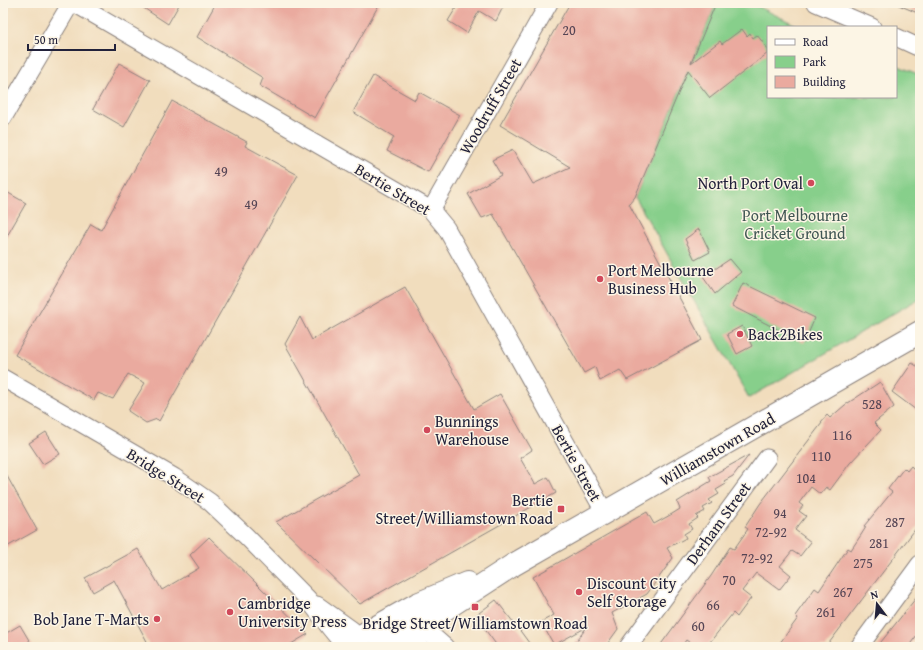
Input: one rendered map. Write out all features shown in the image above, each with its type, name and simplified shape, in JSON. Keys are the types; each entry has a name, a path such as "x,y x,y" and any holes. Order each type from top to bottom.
{"main road":[{"name":"Williamstown Road","path":"380,647 415,635 513,565 918,336"},
{"name":"Williamstown Road","path":"349,645 402,612 433,597 513,565"},
{"path":"402,612 415,635"}],"street":[{"path":"3,118 72,3"},
{"name":"Bertie Street","path":"72,3 431,210 446,228 605,513"},
{"name":"Woodruff Street","path":"431,210 549,3"},
{"path":"816,3 870,26"},
{"path":"897,37 920,48"},
{"name":"Bridge Street","path":"3,378 174,477 198,493 246,536 308,599 330,628 349,645"},
{"name":"Derham Street","path":"628,647 767,458"},
{"path":"859,647 920,564"},
{"path":"415,635 445,647"}],"green space":[{"name":"Port Melbourne Cricket Ground","path":"716,3 751,3 798,26 767,26 767,98 897,98 897,65 920,75 920,298 749,398 635,197"}],"building":[{"path":"136,3 180,3 168,24"},
{"path":"216,3 380,3 315,118 260,86 263,78 197,37"},
{"path":"459,3 505,3 496,21 479,11 467,33 448,21"},
{"path":"570,3 716,3 691,63 720,41 722,44 742,29 747,36 750,33 753,38 757,35 767,48 767,54 710,98 688,70 635,197 629,204 702,340 627,380 620,370 600,381 595,367 584,373 493,214 482,218 468,194 501,175 492,160 513,150 533,184 570,167 500,125"},
{"path":"894,3 920,3 920,14"},
{"path":"119,63 150,80 124,127 93,109"},
{"path":"373,76 415,100 419,92 460,115 428,172 387,151 394,137 353,112"},
{"path":"172,101 247,142 245,146 298,175 159,421 157,419 146,423 128,411 145,383 128,374 113,399 98,393 94,400 15,355 91,224 101,230"},
{"path":"3,190 26,203 3,243"},
{"path":"699,229 710,252 695,260 685,239"},
{"path":"730,259 741,272 715,294 703,277"},
{"path":"743,283 815,318 804,343 732,306"},
{"name":"Bunnings Warehouse","path":"405,287 474,409 500,394 532,450 520,458 535,484 548,477 556,493 360,604 276,522 359,475 285,344 300,317 312,340"},
{"path":"742,326 752,346 737,354 727,334"},
{"path":"912,363 920,368 920,413 892,392"},
{"path":"880,382 894,407 874,423 881,430 850,463 830,490 826,487 820,494 811,487 799,503 803,506 799,511 806,516 795,530 811,542 800,556 792,551 780,566 791,575 779,590 756,573 742,591 751,598 737,617 733,613 706,647 696,647 686,640 681,647 659,647 711,576 730,547 734,549 748,529 745,527 760,504 822,423 821,422 827,415 830,418 845,405"},
{"path":"46,432 60,454 43,464 29,443"},
{"path":"749,455 733,476 724,481 726,484 716,490 719,494 709,500 712,503 703,508 705,511 696,516 698,518 689,524 692,529 684,534 686,538 667,548 673,558 647,594 612,613 618,629 605,647 572,647 587,627 554,645 541,622 554,615 533,577 647,512 654,524 672,514 680,509 677,502 711,481 709,477"},
{"path":"911,466 920,476 920,523 826,647 777,647 798,618 795,616 815,588 819,591 848,548 851,550 866,527 864,526 892,492 888,489 904,468 907,471"},
{"path":"3,469 37,530 3,549"},
{"name":"Cambridge University Press","path":"209,537 308,634 286,647 150,647 114,580 93,592 85,578 138,549 162,590 199,568 190,555"},
{"path":"920,593 920,631 908,647 877,647"},
{"path":"496,600 532,647 498,647 475,616"},
{"path":"20,625 33,647 3,647 3,635"}],"place":[{"name":"North Port Oval","path":"811,183"},
{"name":"Port Melbourne Business Hub","path":"600,279"},
{"name":"Back2Bikes","path":"740,334"},
{"name":"Bunnings Warehouse","path":"427,430"},
{"name":"Bertie Street/Williamstown Road","path":"561,509"},
{"name":"Discount City Self Storage","path":"579,592"},
{"name":"Bridge Street/Williamstown Road","path":"475,607"},
{"name":"Cambridge University Press","path":"230,612"},
{"name":"Bob Jane T-Marts","path":"157,619"}]}
